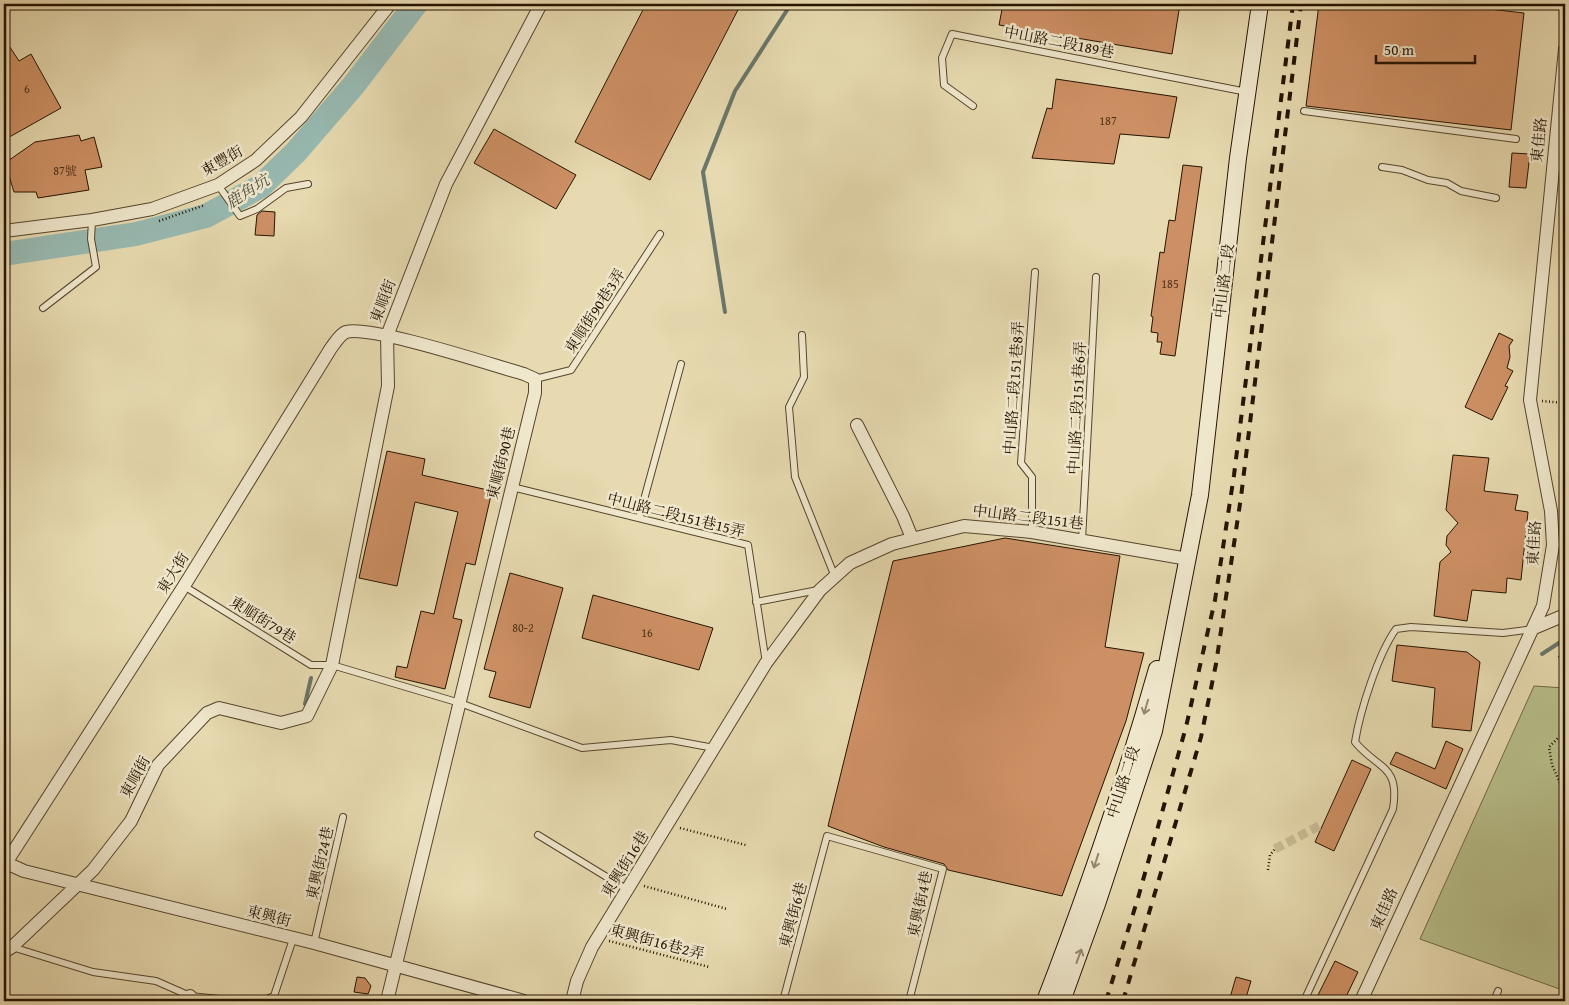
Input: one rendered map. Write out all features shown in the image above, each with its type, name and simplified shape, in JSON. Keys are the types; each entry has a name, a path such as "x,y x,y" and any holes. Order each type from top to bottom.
{"main road":[{"name":"中山路二段","path":"1062,1001 1097,904 1154,731 1200,495 1238,158 1260,4"},
{"name":"中山路二段","path":"1045,1001 1078,917 1135,746 1188,559"}],"street":[{"name":"東豐街","path":"6,227 92,220 224,193 301,117 390,4"},
{"name":"東順街","path":"8,949 93,870 131,821 158,765 207,713 219,708 281,723 307,716 332,664 388,386 387,336 446,184 541,4"},
{"name":"東佳路","path":"1361,1001 1543,606 1553,545 1551,511 1530,400 1565,49"},
{"name":"東大街","path":"4,864 184,586 331,348 343,333 355,330 387,336"},
{"path":"387,336 524,374 535,379"},
{"name":"東順街90巷","path":"460,704 535,393 535,379"},
{"path":"858,425 912,538"},
{"name":"中山路二段151巷","path":"766,663 820,590 850,563 892,544 912,538 964,526 1032,532 1188,559"},
{"path":"1534,628 1565,615"},
{"name":"東興街16巷","path":"572,1001 577,981 598,938 669,825 766,663"},
{"path":"387,1001 460,704"},
{"name":"東興街","path":"4,864 76,885 314,943 395,967 524,1001"}],"lane":[{"name":"中山路二段189巷","path":"973,106 944,85 942,58 952,34 1248,92"},
{"path":"1304,111 1516,139"},
{"path":"1382,167 1402,170 1412,175 1447,183 1461,190 1496,198"},
{"path":"224,193 240,216 258,209 286,188 308,184"},
{"path":"43,308 96,267 91,239 92,220"},
{"name":"東順街90巷3弄","path":"535,379 571,370 660,234"},
{"name":"中山路二段151巷8弄","path":"1032,532 1032,477 1021,463 1034,272"},
{"name":"中山路二段151巷6弄","path":"1082,540 1096,277"},
{"path":"802,335 804,377 789,406 795,477 835,577"},
{"path":"639,518 681,364"},
{"name":"中山路二段151巷15弄","path":"512,487 748,545 766,663"},
{"name":"東順街79巷","path":"184,586 311,665 332,664"},
{"path":"756,602 820,590"},
{"path":"1304,1001 1394,809 1396,790 1390,773 1380,763 1364,753 1355,742 1358,723 1388,640 1396,629 1411,627 1502,633 1534,628"},
{"path":"332,664 460,704 582,748 671,740 715,748"},
{"name":"東興街24巷","path":"314,943 343,817"},
{"path":"538,835 631,886"},
{"name":"東興街6巷","path":"783,1001 827,836"},
{"name":"東興街4巷","path":"827,836 943,869 909,1001"},
{"path":"261,1001 274,996 292,939"},
{"path":"8,949 93,972 156,981 190,998 240,1001"},
{"path":"1494,1001 1498,991"}],"path":[{"path":"156,222 201,207 224,193"},
{"path":"1530,400 1565,403"},
{"path":"1562,638 1565,624"},
{"path":"1562,647 1563,650 1559,656 1565,677"},
{"path":"1565,731 1548,747 1552,765 1565,794"},
{"path":"669,825 746,845"},
{"path":"1268,870 1270,855 1275,849"},
{"path":"631,886 727,909"},
{"name":"東興街16巷2弄","path":"598,938 709,967"}],"green space":[{"path":"1534,686 1565,688 1565,991 1420,939"}],"building":[{"path":"646,4 741,4 650,180 575,142"},
{"path":"1003,4 1180,4 1172,54 999,25"},
{"path":"1319,4 1463,4 1463,6 1524,13 1511,130 1306,106"},
{"path":"4,38 19,61 31,54 61,108 4,140"},
{"path":"1056,79 1177,97 1169,138 1120,134 1114,164 1032,158 1047,108 1052,109"},
{"path":"494,129 576,175 556,209 474,163"},
{"path":"79,135 81,141 94,137 102,167 85,170 89,190 38,198 36,192 14,192 5,163 35,142"},
{"path":"1512,153 1530,154 1526,188 1509,187"},
{"path":"1183,165 1202,167 1175,356 1160,354 1162,342 1157,342 1158,333 1151,332 1153,317 1151,316 1160,252 1164,253 1169,220 1175,221"},
{"path":"262,211 275,212 274,236 255,235 257,215"},
{"path":"1499,333 1513,340 1509,346 1510,357 1507,368 1513,371 1505,386 1508,387 1492,420 1465,407"},
{"path":"387,451 425,459 422,475 492,491 475,565 466,563 453,618 462,620 445,689 395,677 397,666 407,668 421,611 434,614 458,512 415,502 397,586 359,578"},
{"path":"1453,455 1489,458 1484,491 1518,495 1515,510 1528,512 1521,580 1507,578 1506,593 1472,590 1467,621 1434,616 1440,562 1451,552 1446,545 1447,536 1458,523 1446,510"},
{"path":"1005,538 1120,556 1105,647 1144,653 1126,721 1062,896 948,870 944,864 884,847 828,826 893,561"},
{"path":"510,573 563,588 530,708 489,697 496,672 484,669"},
{"path":"593,595 713,628 699,670 582,638"},
{"path":"1397,645 1467,652 1480,662 1471,731 1432,727 1435,688 1392,681"},
{"path":"1446,741 1463,749 1446,789 1390,764 1396,752 1435,769"},
{"path":"1352,760 1371,769 1334,851 1315,842"},
{"path":"1335,961 1358,972 1344,1001 1315,1001"},
{"path":"357,977 365,978 371,986 368,994 354,992"},
{"path":"1236,977 1251,981 1245,1001 1229,1001"}],"waterway":[{"name":"鹿角坑","path":"4,254 136,234 206,216 261,186 296,152 353,86 416,4"},
{"path":"725,312 703,172 735,91 791,4"},
{"path":"1542,654 1565,639"},
{"path":"305,704 311,678"}],"tunnel":[{"path":"1275,849 1319,826"}],"railway":[{"path":"1106,1001 1138,898 1186,727 1215,600 1234,475 1293,4"},
{"path":"1123,1001 1201,737 1216,664 1241,497 1301,4"}]}
